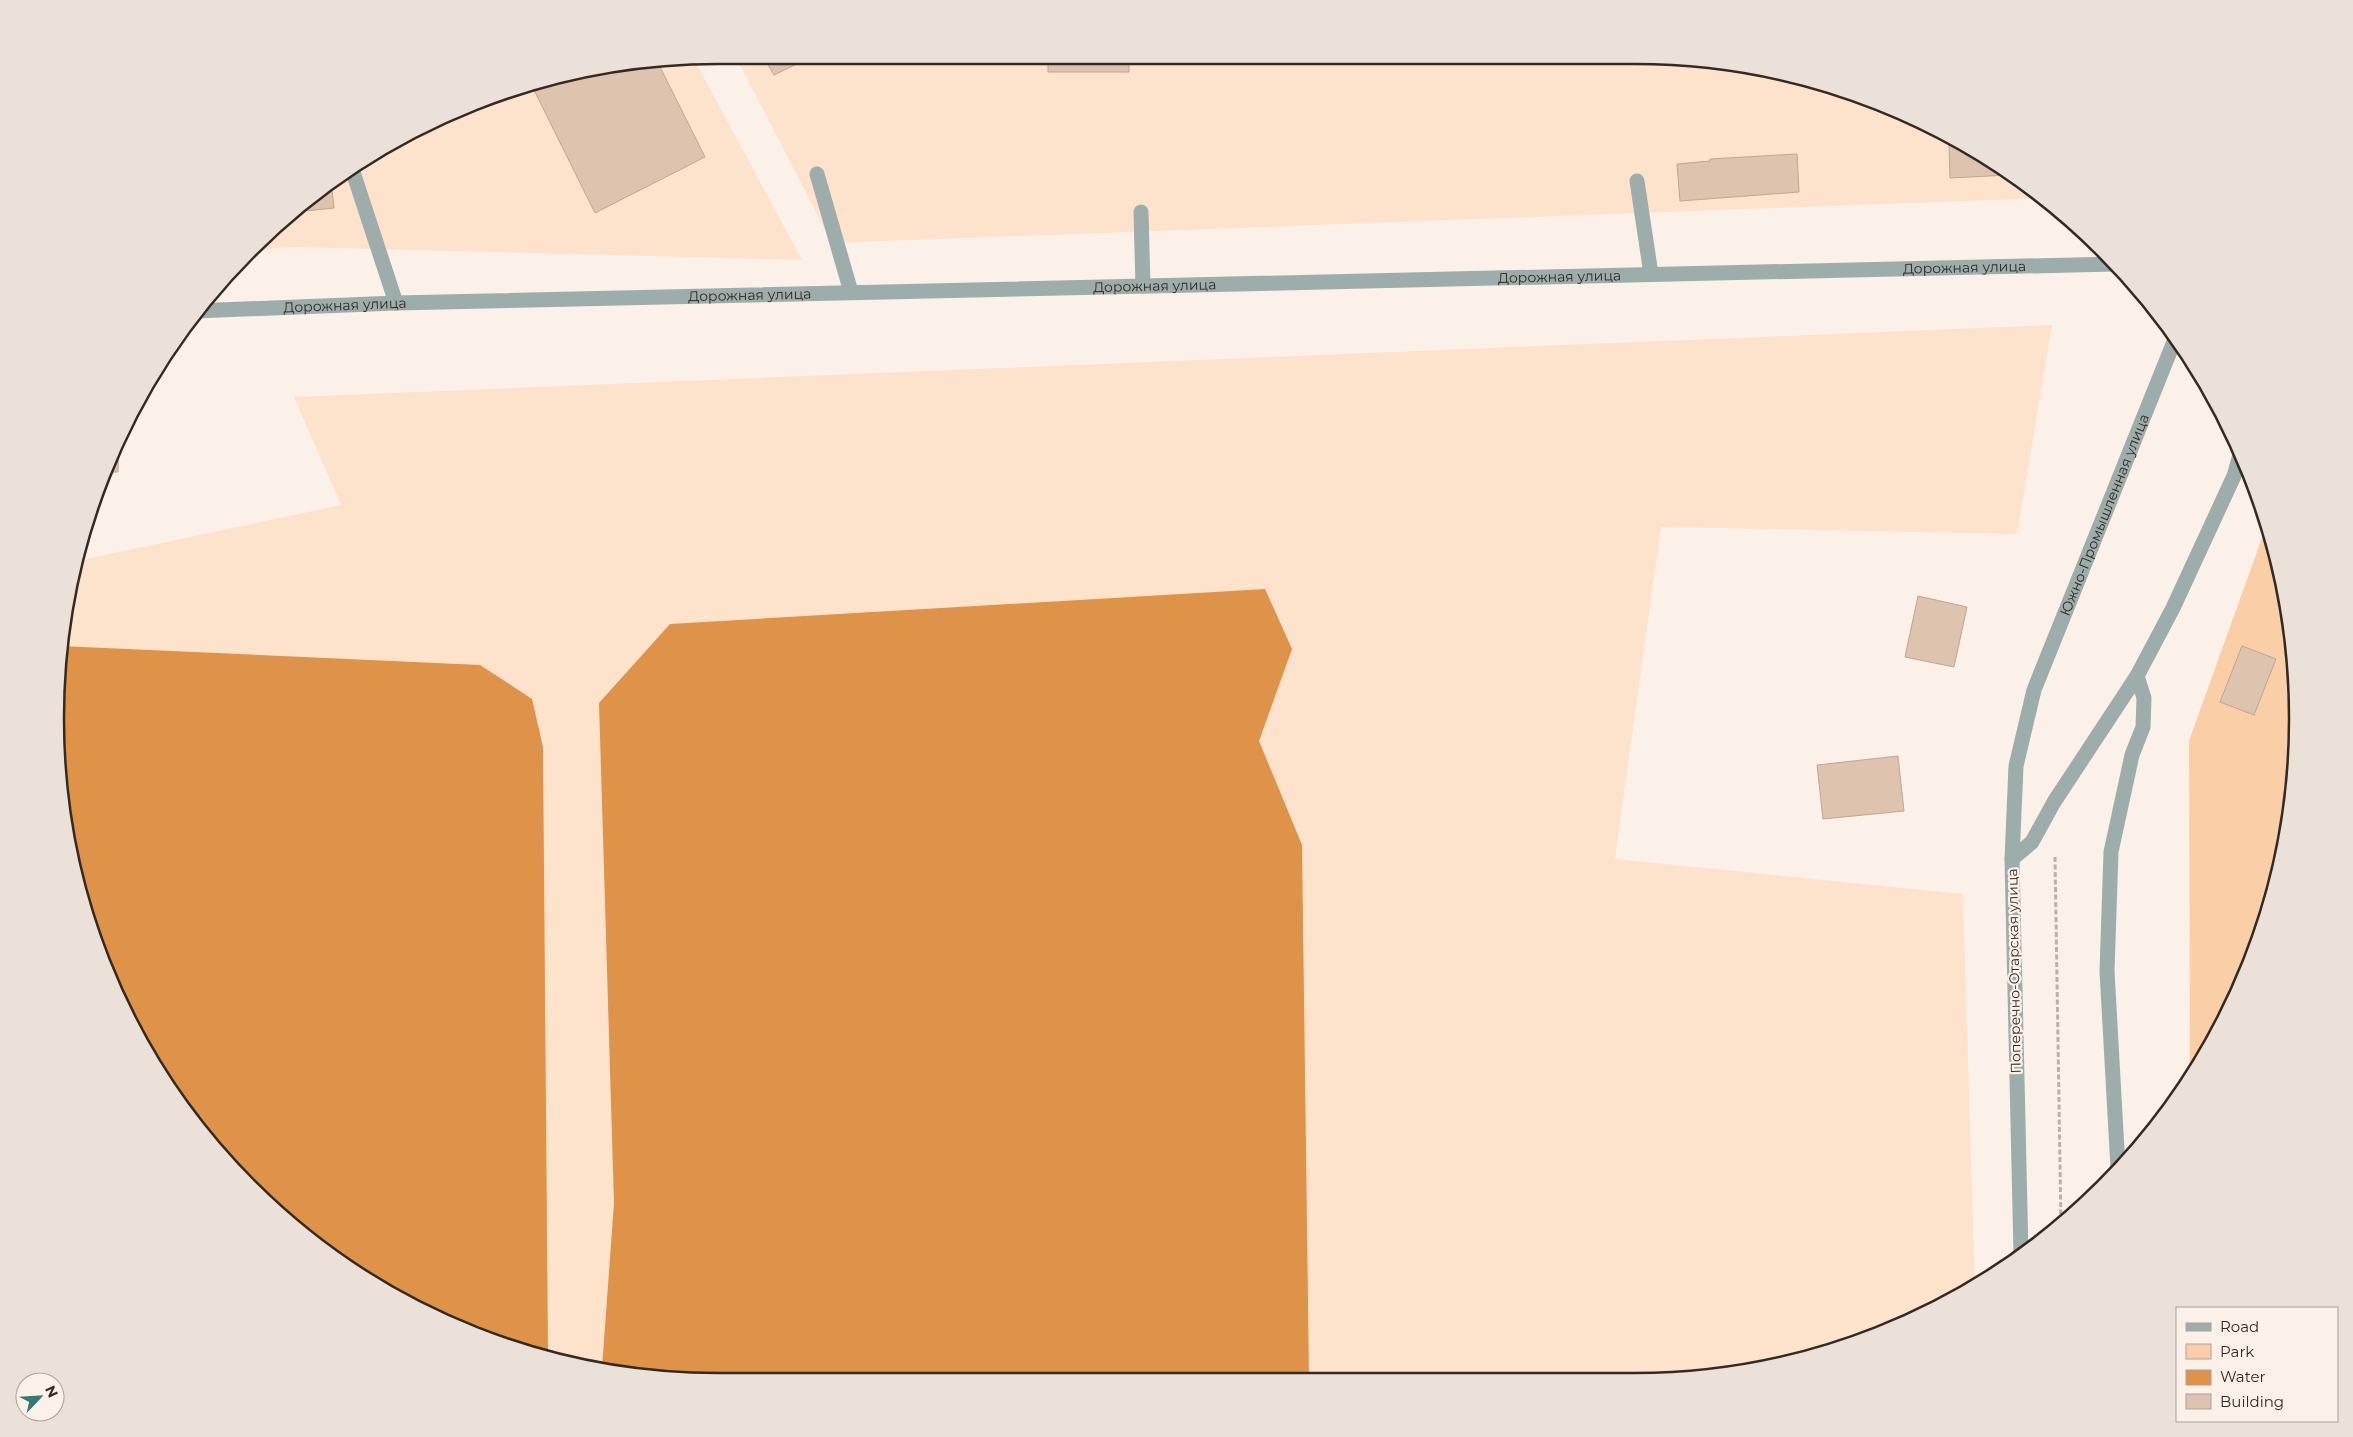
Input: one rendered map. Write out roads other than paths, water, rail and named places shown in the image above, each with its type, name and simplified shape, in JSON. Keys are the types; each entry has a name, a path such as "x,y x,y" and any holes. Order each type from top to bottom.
{"street":[{"path":"817,174 851,292"},
{"path":"354,175 396,303"},
{"path":"1637,182 1651,274"},
{"path":"1141,212 1143,286"},
{"name":"Дорожная улица","path":"207,311 396,303 2105,264"},
{"name":"Южно-Промышленная улица","path":"2034,690 2172,346"},
{"path":"2012,859 2032,842 2054,802 2137,676 2173,608 2234,476 2237,464"},
{"path":"2118,1160 2107,971 2111,852 2132,755 2143,727 2144,698 2137,676"},
{"name":"Поперечно-Отарская улица","path":"2021,1247 2012,859 2016,766 2034,690"}],"water":[{"path":"1265,589 1292,649 1259,741 1302,845 1309,1373 718,1373 676,1372 602,1363 614,1203 599,703 670,624"},
{"path":"68,646 480,665 532,699 543,747 548,1351 508,1339 429,1306 391,1286 320,1238 287,1211 226,1150 174,1082 151,1046 131,1008 98,929 86,888 69,804 65,761 65,676"}]}
